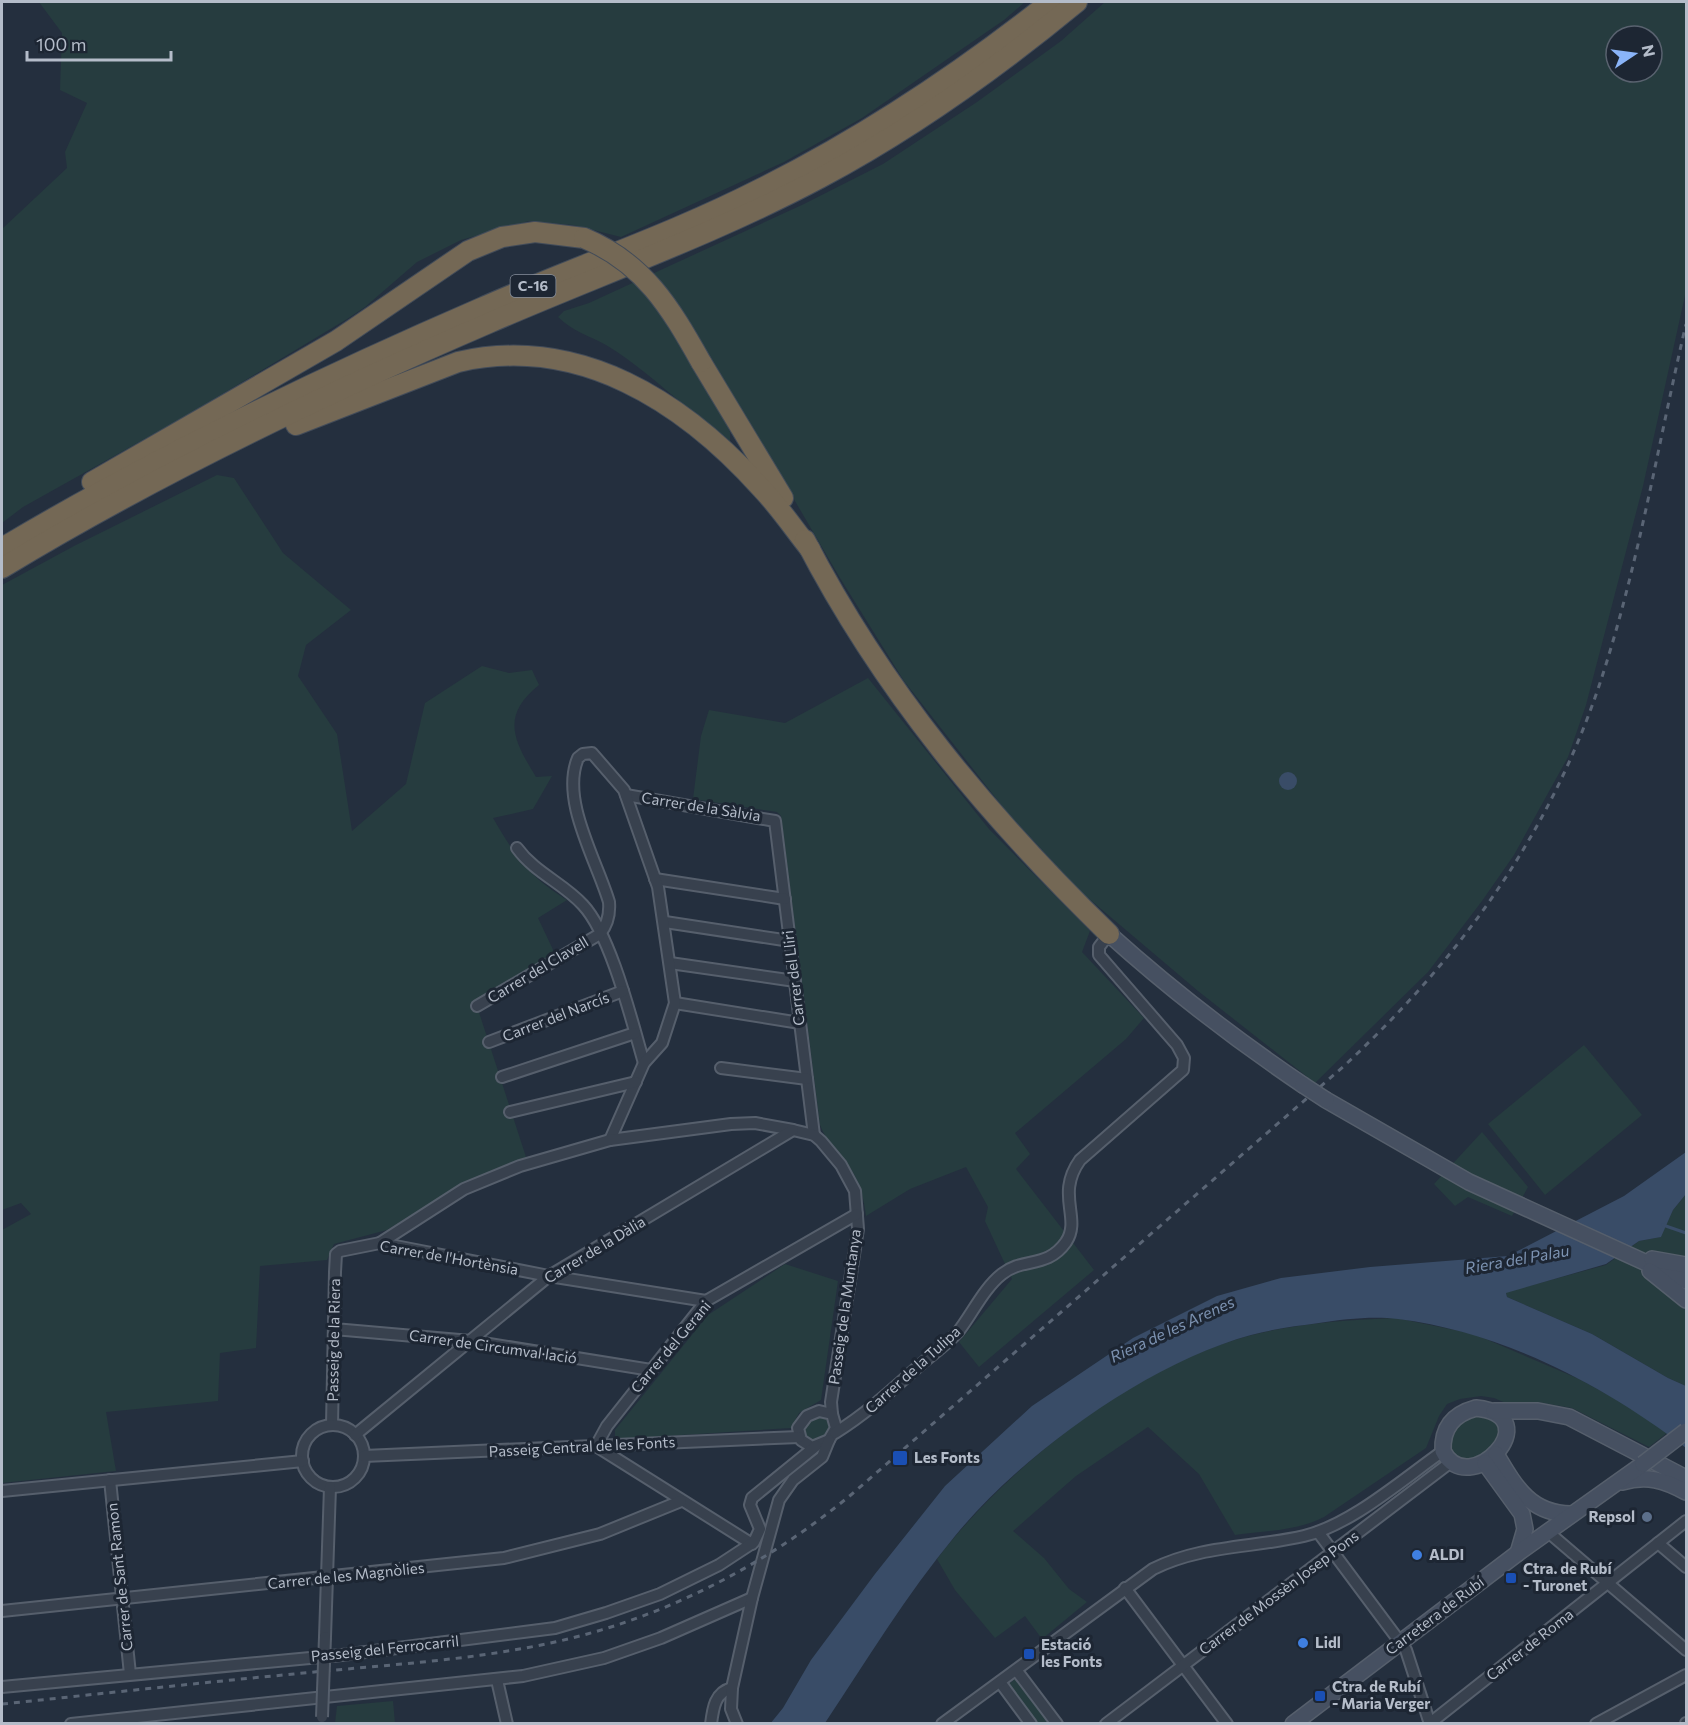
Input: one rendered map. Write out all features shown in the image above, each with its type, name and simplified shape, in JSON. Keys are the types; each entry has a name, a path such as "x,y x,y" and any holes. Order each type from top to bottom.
{"highway":[{"name":"C-16","path":"2,549 159,461 294,393 472,311 758,191 864,133 925,95 1050,2"},
{"name":"C-16","path":"2,568 157,482 270,423 377,373 651,256 819,178 940,106 1030,41 1077,2"},
{"path":"2,535 336,341 468,251 502,237 535,232 584,238 617,255 639,272 666,304 869,647 934,744 1013,837 1109,934"},
{"path":"157,482 209,463 347,404 458,362 482,357 540,356 596,369 653,396 685,418 717,443 750,476 810,549"}],"main road":[{"path":"1109,934 1193,1006 1242,1044 1326,1100 1434,1164 1506,1200 1626,1253 1672,1270 1686,1281"},
{"path":"1672,1270 1686,1300"},
{"path":"1530,1412 1517,1420 1490,1458 1464,1466 1447,1457 1447,1427 1458,1415 1476,1407 1494,1411 1548,1412 1577,1420 1686,1478"},
{"path":"1494,1411 1505,1421 1506,1434"},
{"name":"Carretera de Rubí","path":"1307,1724 1518,1553 1686,1431"},
{"path":"1490,1458 1535,1506 1549,1513 1576,1511"},
{"path":"1490,1458 1522,1514 1525,1529 1518,1553"},
{"path":"1613,1486 1639,1478 1656,1479 1686,1492"},
{"name":"Carretera de Rubí","path":"1293,1724 1589,1511 1613,1486"},
{"path":"1554,1537 1576,1511"}],"street":[{"path":"600,934 607,922 609,902 577,810 573,777 578,758 583,754 592,753 626,795 655,879 665,922 675,1003 662,1043 644,1063 610,1140"},
{"name":"Carrer de la Sàlvia","path":"626,795 775,821"},
{"name":"Carrer del Lliri","path":"775,821 814,1135"},
{"path":"517,848 540,873 573,894 586,908 600,934 623,991 644,1063"},
{"path":"655,879 785,899"},
{"path":"665,922 790,941"},
{"name":"Carrer del Clavell","path":"477,1006 600,934"},
{"name":"Carrer de la Tulipa","path":"832,1437 857,1419 956,1334 1001,1275 1014,1268 1047,1260 1064,1244 1070,1231 1067,1194 1074,1169 1080,1160 1179,1074 1184,1065 1182,1052 1177,1045 1099,955 1099,947 1109,934"},
{"path":"670,963 795,981"},
{"name":"Carrer del Narcís","path":"489,1042 623,991"},
{"path":"675,1003 800,1023"},
{"path":"502,1077 635,1033"},
{"path":"721,1068 807,1079"},
{"path":"510,1112 636,1082"},
{"path":"380,1243 464,1189 520,1166 610,1140 730,1124 755,1124 814,1135"},
{"name":"Carrer de la Dàlia","path":"355,1435 549,1276 793,1130"},
{"name":"Passeig de la Muntanya","path":"814,1135 849,1177 855,1191 858,1229 831,1402 832,1414"},
{"name":"Carrer del Gerani","path":"596,1446 607,1426 706,1301 857,1214"},
{"name":"Carrer de l'Hortènsia","path":"336,1254 348,1248 380,1243 549,1276 706,1301"},
{"name":"Passeig de la Riera","path":"332,1425 336,1254"},
{"name":"Carrer de Circumval·lació","path":"334,1329 471,1341 651,1370"},
{"path":"737,1724 731,1708 732,1688 752,1598 779,1500 793,1480 822,1457 836,1423 832,1414 819,1411 810,1414 800,1423 799,1437 804,1444 816,1446"},
{"path":"332,1425 346,1428 355,1435 362,1445 364,1455 356,1477 343,1486 330,1487 316,1482 309,1476 303,1461 303,1448 308,1438 320,1428 332,1425"},
{"name":"Passeig Central de les Fonts","path":"364,1455 799,1437"},
{"path":"596,1446 752,1544 759,1536 760,1529 750,1505 752,1498 816,1446 832,1437"},
{"path":"942,1724 1153,1569 1182,1556 1318,1532 1447,1457"},
{"name":"Carrer de Mossèn Josep Pons","path":"1106,1724 1333,1552 1447,1457"},
{"path":"2,1491 303,1461"},
{"name":"Carrer de Sant Ramon","path":"110,1480 130,1674"},
{"path":"322,1720 330,1487"},
{"name":"Carrer de les Magnòlies","path":"2,1611 466,1563 549,1549 600,1534 681,1501"},
{"name":"Carrer de Roma","path":"1429,1723 1686,1521"},
{"path":"1318,1532 1403,1646 1429,1723"},
{"path":"1554,1537 1686,1650"},
{"name":"Passeig del Ferrocarril","path":"2,1687 342,1655 555,1628 606,1613 660,1593 719,1565 752,1544"},
{"path":"1658,1544 1686,1567"},
{"path":"1125,1588 1227,1724"},
{"path":"70,1724 134,1721 497,1680 604,1658 661,1638 752,1598"},
{"path":"1017,1671 1057,1724"},
{"path":"1596,1724 1686,1675"},
{"path":"497,1680 507,1724"},
{"path":"1000,1682 1031,1724"},
{"path":"711,1724 717,1699 722,1692 732,1688"}],"green space":[{"path":"39,2 1025,2 1004,20 862,118 784,162 621,237 573,225 529,221 461,240 417,262 365,307 347,319 184,417 23,507 2,523 2,229 67,168 65,152 87,103 60,90 62,33"},
{"path":"1105,2 1686,2 1686,291 1643,486 1586,705 1568,757 1514,855 1482,901 1428,972 1315,1083 1198,991 1081,892 1006,811 904,681 840,578 709,354 699,354 730,432 730,442 718,436 684,405 626,359 606,345 575,330 558,317 564,311 589,303 804,204 883,164 977,102 1061,41"},
{"path":"217,475 234,478 283,553 351,610 306,645 298,676 337,734 352,831 406,784 425,703 482,666 509,673 532,670 539,685 519,707 515,718 515,729 522,752 536,777 552,776 533,809 493,818 509,844 532,873 567,900 538,918 556,956 475,1000 526,1157 459,1186 387,1230 334,1244 327,1260 260,1266 256,1348 220,1353 218,1401 106,1412 116,1471 2,1483 2,1230 31,1214 21,1203 2,1210 2,585 74,546"},
{"path":"868,678 989,829 1090,931 1082,952 1144,1018 1126,1039 1015,1133 1030,1154 1016,1169 1094,1270 979,1367 959,1342 1012,1279 985,1221 988,1207 966,1167 910,1189 866,1216 862,1193 855,1177 820,1125 781,816 777,812 693,799 701,736 709,710 785,723"},
{"path":"1584,1045 1642,1115 1545,1195 1488,1124"},
{"path":"1482,1132 1528,1187 1512,1216 1468,1197 1455,1206 1434,1184"},
{"path":"1686,1194 1686,1386 1592,1334 1507,1297 1506,1292 1606,1265 1639,1241 1660,1237 1673,1210"},
{"path":"785,1264 838,1281 821,1400 799,1413 791,1428 620,1439 615,1436 615,1430 708,1315"},
{"path":"1396,1318 1474,1334 1579,1379 1641,1413 1667,1433 1649,1447 1572,1408 1537,1402 1508,1404 1481,1396 1460,1399 1447,1404 1439,1416 1426,1448 1324,1517 1292,1528 1235,1535 1199,1474 1148,1427 1076,1476 1013,1531 1044,1558 1069,1589 1087,1602 1042,1639 1025,1616 995,1638 955,1590 937,1559 966,1524 1038,1455 1078,1423 1164,1369 1208,1349 1270,1331 1324,1323"},
{"path":"1471,1415 1491,1416 1500,1430 1495,1446 1473,1460 1453,1457 1448,1442 1454,1428"},
{"path":"820,1416 828,1418 830,1431 822,1439 812,1441 805,1438 803,1429 813,1418"},
{"path":"1018,1677 1053,1723 1036,1723 1007,1685"},
{"path":"393,1701 395,1723 335,1723 337,1706"}],"water":[{"path":"1284,772 1292,772 1297,777 1295,788 1284,790 1279,785 1279,777"},
{"path":"1686,1152 1686,1194 1673,1210 1661,1237 1639,1241 1606,1264 1506,1293 1507,1297 1592,1334 1686,1386 1686,1448 1621,1403 1550,1365 1513,1349 1437,1326 1398,1319 1358,1318 1251,1335 1211,1348 1130,1389 1051,1444 983,1505 937,1558 903,1604 825,1723 770,1724 783,1708 811,1660 945,1486 1032,1406 1133,1338 1217,1296 1281,1278 1370,1267 1508,1256 1624,1196"}],"waterway":[{"path":"1663,1225 1686,1233"}],"railway":[{"path":"2,1704 425,1662 491,1654 596,1632 635,1619 712,1586 785,1544 852,1494 1344,1066 1426,982 1496,892 1554,794 1599,686 1636,552 1686,324"}],"place":[{"name":"Les Fonts","path":"900,1458"},
{"name":"Repsol","path":"1647,1517"},
{"name":"ALDI","path":"1417,1555"},
{"name":"Ctra. de Rubí - Turonet","path":"1511,1578"},
{"name":"Lidl","path":"1303,1643"},
{"name":"Estació les Fonts","path":"1029,1654"},
{"name":"Ctra. de Rubí - Maria Verger","path":"1320,1696"}],"water label":[{"name":"Riera del Palau","path":"1517,1259"},
{"name":"Riera de les Arenes","path":"1172,1329"}]}
